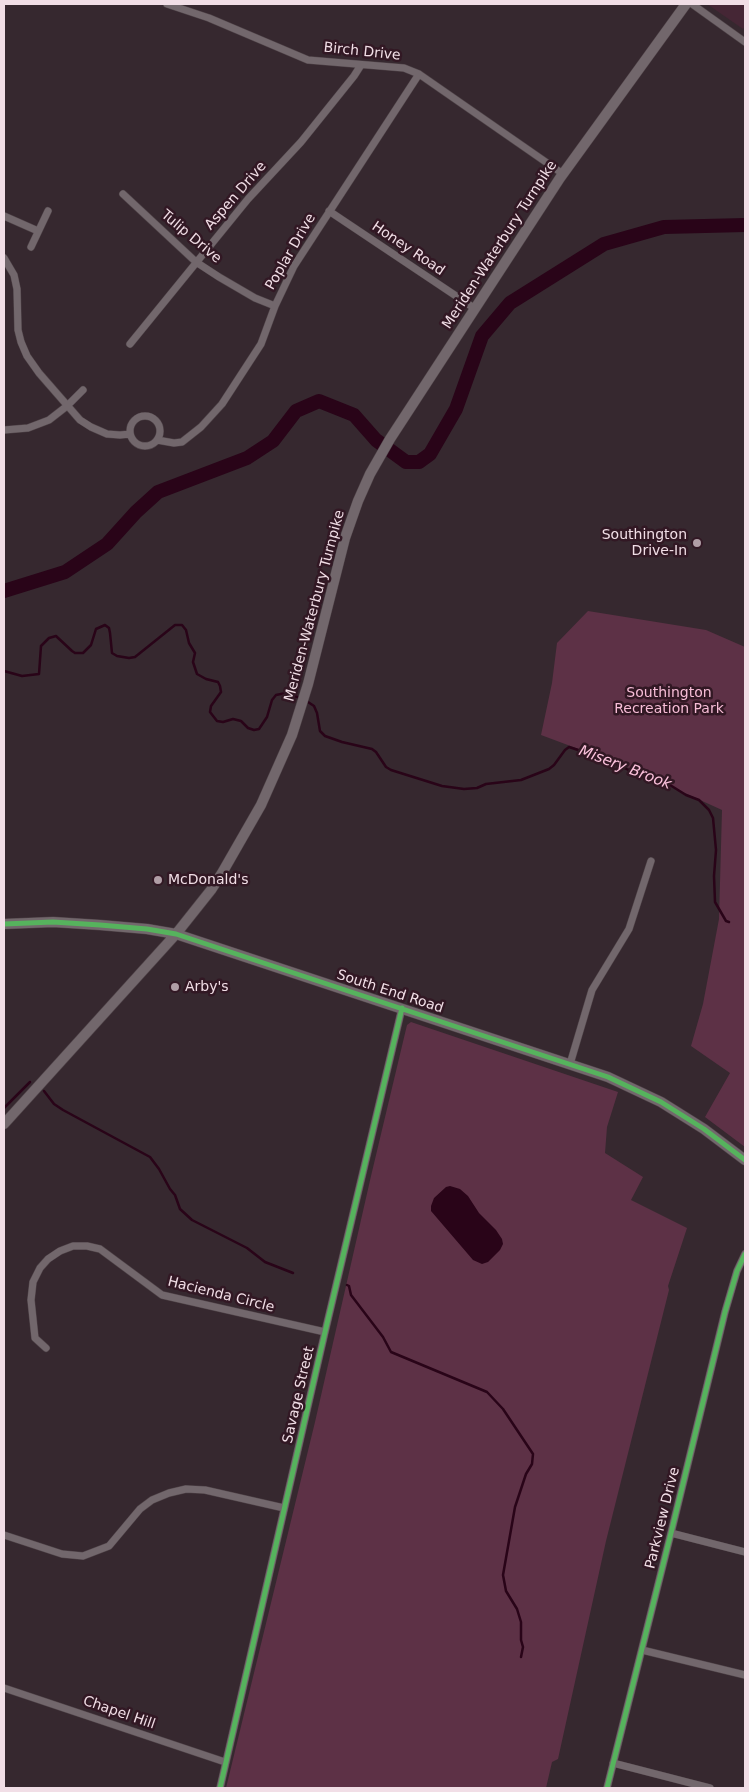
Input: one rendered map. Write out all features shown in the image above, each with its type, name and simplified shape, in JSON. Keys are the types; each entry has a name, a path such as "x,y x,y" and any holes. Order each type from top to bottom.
{"main road":[{"name":"Meriden-Waterbury Turnpike","path":"4,1124 176,934 212,890 251,824 277,773 305,695 345,538 358,501 390,439 562,174 686,4"},
{"name":"South End Road","path":"4,924 53,922 147,929 176,934 570,1064 623,1084 661,1102 704,1129 745,1160"}],"street":[{"name":"Birch Drive","path":"168,4 210,18 308,60 404,68 418,74 562,174"},
{"path":"692,4 745,42"},
{"name":"Aspen Drive","path":"130,344 248,199 301,142 362,64"},
{"name":"Poplar Drive","path":"157,440 174,443 182,442 201,427 222,404 261,344 275,306 294,266 418,74"},
{"name":"Tulip Drive","path":"122,194 196,262 255,298 275,306"},
{"path":"31,247 48,211"},
{"name":"Honey Road","path":"329,211 474,308"},
{"path":"4,216 38,232"},
{"path":"4,258 14,275 17,289 18,330 21,342 38,373 80,420 107,434 130,434"},
{"path":"4,430 28,428 49,420 83,390"},
{"path":"148,417 157,423 160,428 157,440 145,446 138,445 130,434 132,423 137,419 148,417"},
{"path":"570,1064 592,990 629,929 651,861"},
{"name":"Savage Street","path":"220,1788 402,1008"},
{"name":"Hacienda Circle","path":"46,1348 35,1338 32,1317 33,1282 40,1268 48,1259 60,1251 73,1246 87,1246 100,1249 162,1295 325,1332"},
{"name":"Parkview Drive","path":"607,1788 725,1312 737,1271 745,1254"},
{"path":"4,1535 62,1554 84,1556 109,1546 140,1509 152,1500 169,1493 186,1489 205,1490 284,1508"},
{"path":"671,1533 745,1552"},
{"path":"642,1650 745,1675"},
{"name":"Chapel Hill","path":"4,1688 225,1762"},
{"path":"613,1763 710,1788"}],"shaded area":[{"path":"707,4 745,4 745,26 743,29"},
{"path":"450,1186 460,1189 468,1196 479,1213 502,1239 503,1244 500,1250 488,1262 482,1264 473,1260 431,1211 434,1198 446,1187"}],"green space":[{"name":"Southington Recreation Park","path":"588,611 706,630 745,647 745,1147 705,1117 730,1073 691,1046 703,1004 719,919 722,810 632,769 541,735 552,683 557,643"},
{"path":"411,1022 618,1092 607,1127 605,1153 643,1177 631,1200 687,1228 668,1286 669,1290 606,1541 558,1759 552,1762 546,1788 226,1788 315,1422 407,1025"}],"waterway":[{"path":"4,591 65,572 107,544 136,512 158,492 247,458 273,441 296,411 319,401 354,415 376,440 406,462 419,462 430,454 456,409 482,336 510,303 604,244 664,227 745,225"},
{"name":"Misery Brook","path":"4,671 22,676 39,674 41,646 49,638 56,636 75,653 83,653 91,645 96,629 105,625 109,628 112,653 129,658 135,657 175,625 182,625 186,630 189,643 195,653 193,662 197,674 218,682 220,686 221,692 211,706 210,712 217,721 223,722 233,719 241,721 248,728 259,729 267,717 272,700 276,695 286,693 300,698"},
{"name":"Misery Brook","path":"305,700 314,706 320,731 325,736 372,749 386,767 391,770 442,786 464,789 477,788 486,784 521,780 549,769 569,747 606,759 649,780 670,785 686,795 699,800 709,810 713,818 716,850 715,902 726,921 729,922"},
{"path":"4,1108 30,1082"},
{"path":"44,1091 54,1104 63,1110 150,1157 175,1195 180,1209 192,1220 247,1248 265,1262 293,1273"},
{"path":"347,1285 351,1295 383,1337 391,1352 487,1392 503,1409 533,1454 532,1464 526,1474 515,1507 503,1575 506,1591 517,1609 521,1622 523,1647 521,1657"}],"cycle path":[{"path":"4,924 53,922 147,929 176,934 608,1077 661,1102 704,1129 745,1160"},
{"path":"220,1788 402,1008"},
{"path":"607,1788 725,1312 737,1271 745,1254"}],"place":[{"name":"Southington Drive-In","path":"697,543"},
{"name":"McDonald's","path":"158,880"},
{"name":"Arby's","path":"175,987"}]}
